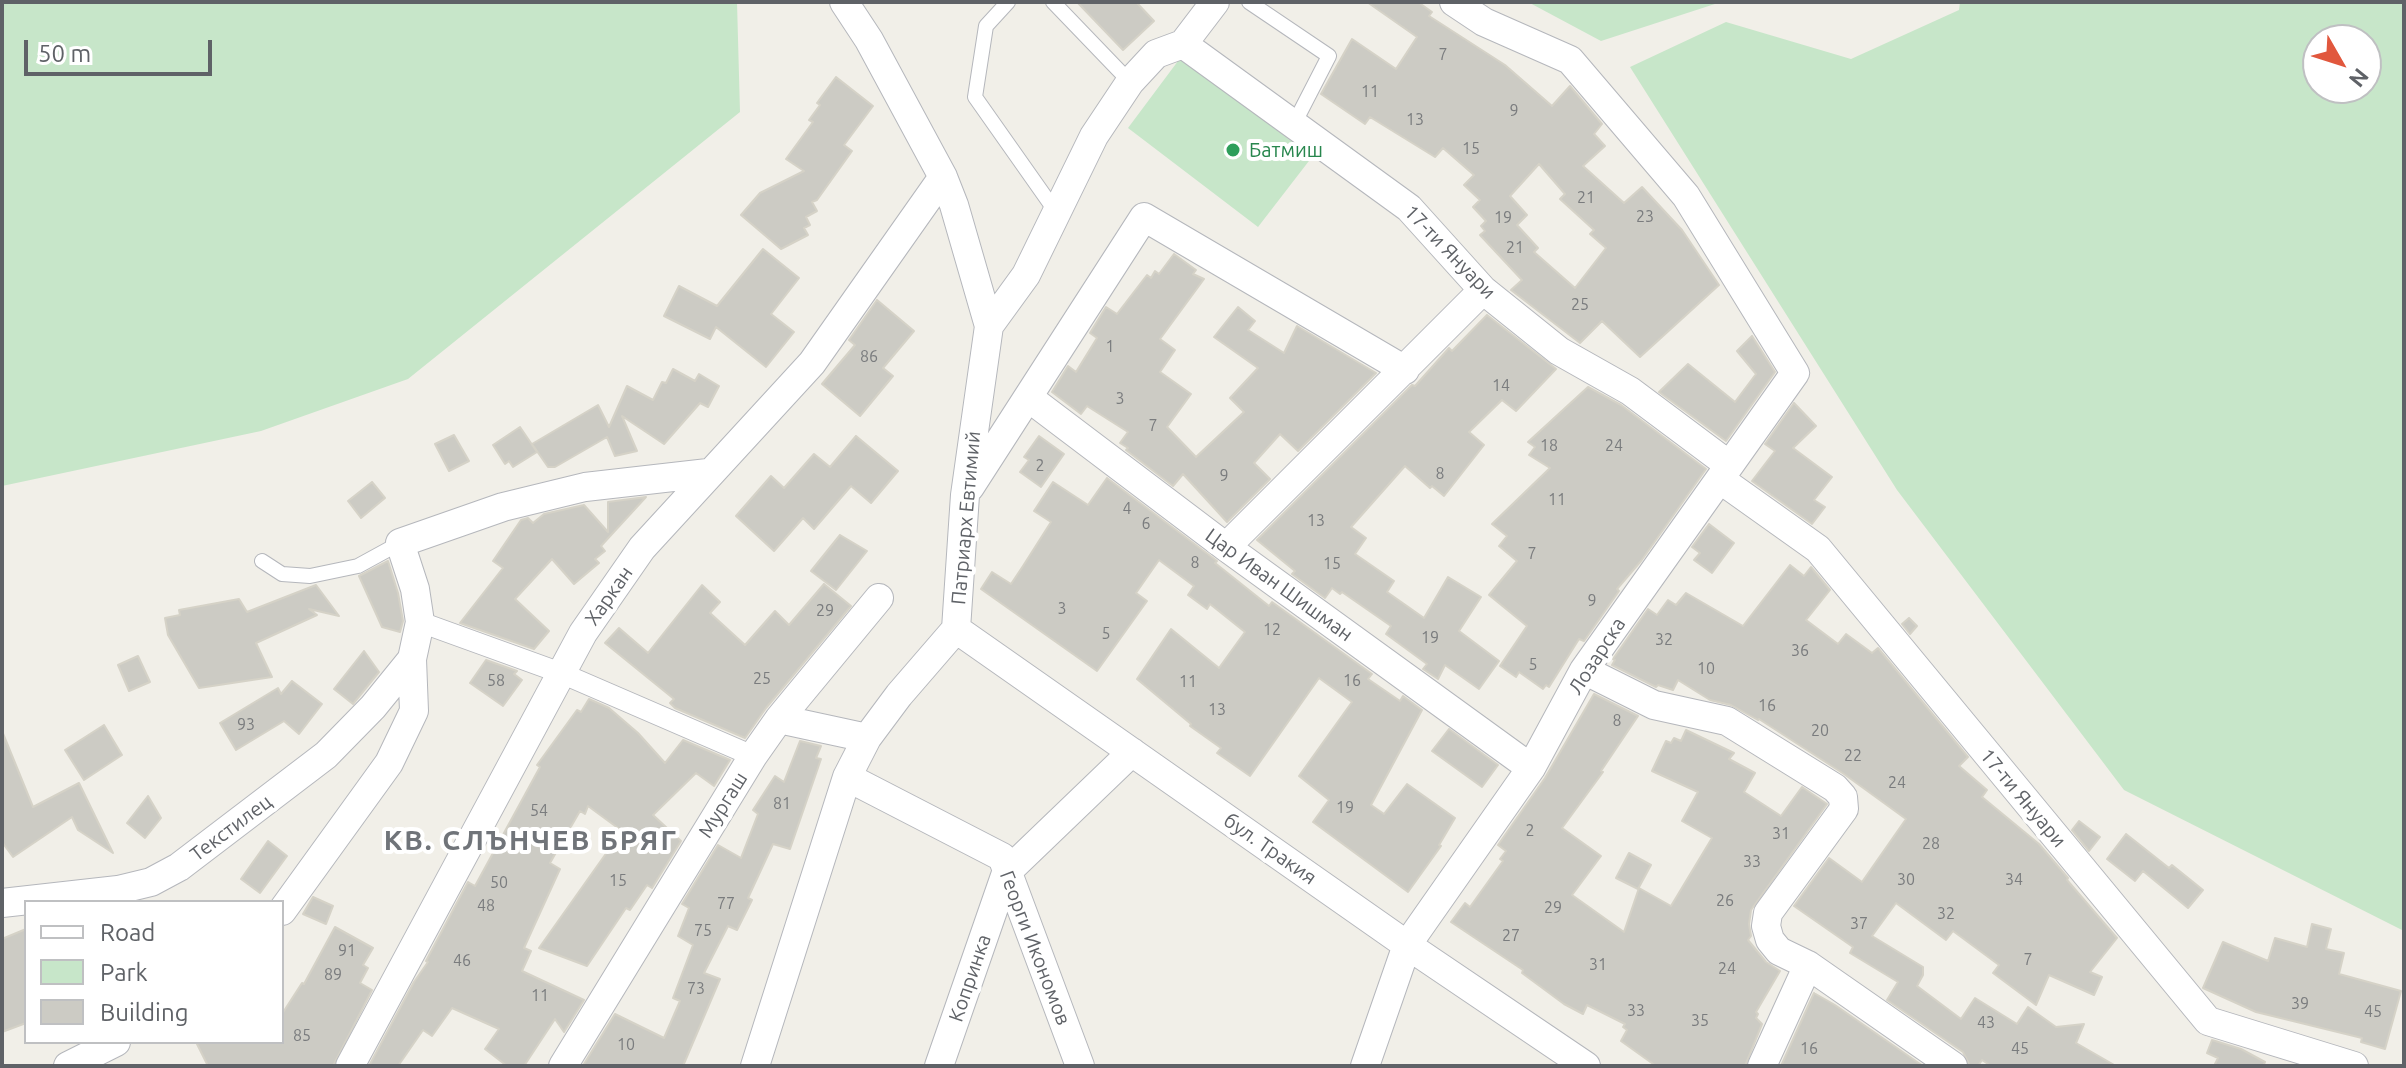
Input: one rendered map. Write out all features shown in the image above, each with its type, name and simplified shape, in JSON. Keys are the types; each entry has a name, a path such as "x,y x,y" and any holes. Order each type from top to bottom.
{"street":[{"name":"Патриарх Евтимий","path":"755,1066 847,777 867,738 899,695 956,629 965,495 989,326 943,177 869,40 844,2"},
{"path":"989,326 1026,275 1094,136 1130,82 1156,54 1183,44 1215,2"},
{"name":"Лозарска","path":"1365,1066 1407,945 1531,768 1584,670 1795,373 1686,196 1570,60 1484,22 1454,2"},
{"name":"17-ти Януари","path":"1183,44 1409,208 1483,290 1559,351 1630,391 1818,549 2208,1021 2354,1066"},
{"name":"Харкан","path":"350,1066 583,633 642,548 812,363 943,177"},
{"path":"965,495 1144,217 1405,370"},
{"path":"1226,547 1483,290"},
{"name":"Цар Иван Шишман","path":"1029,398 1226,547 1531,768"},
{"path":"400,543 503,507 585,487 708,473"},
{"name":"Текстилец","path":"284,908 389,763 414,711 412,659 420,622 415,589 400,543"},
{"name":"Мургаш","path":"563,1066 753,756 779,719 879,598"},
{"path":"420,622 561,673 753,756"},
{"name":"бул. Тракия","path":"956,629 1407,945 1586,1066"},
{"name":"Текстилец","path":"29,900 118,890 151,882 179,867 326,755 373,707 412,659"},
{"path":"1584,670 1654,705 1727,721 1835,788 1843,797 1844,809 1768,913 1766,926 1770,940 1779,951 1808,965 1953,1066"},
{"path":"779,719 867,738"},
{"name":"Копринка","path":"939,1066 1006,873 1132,752"},
{"name":"Георги Икономов","path":"847,777 1002,857 1080,1066"},
{"name":"Текстилец","path":"2,903 24,901"},
{"path":"1762,1066 1808,965"},
{"path":"68,1066 112,1044"}],"lane":[{"path":"1008,2 986,26 975,97 1056,212"},
{"path":"1053,2 1130,82"},
{"path":"1249,2 1329,56 1294,124"},
{"path":"262,561 282,574 310,576 358,566 400,543"}],"green space":[{"path":"2,2 737,2 740,112 408,379 261,431 2,486"},
{"path":"1528,2 1721,2 1601,41"},
{"path":"1960,2 2404,2 2404,931 2124,790 1897,490 1630,67 1726,22 1851,59 1959,10"},
{"path":"1181,57 1312,157 1258,227 1128,128"}],"building":[{"path":"1077,2 1136,2 1154,21 1123,50"},
{"path":"1367,2 1418,2 1432,12 1429,16 1505,65 1552,106 1570,86 1602,124 1594,134 1605,146 1583,166 1624,203 1642,187 1682,230 1719,285 1640,357 1602,321 1580,343 1511,290 1522,280 1480,235 1485,231 1481,226 1486,221 1473,207 1480,200 1464,185 1474,175 1443,148 1435,157 1370,117 1365,124 1321,94 1352,39 1396,69 1417,37","holes":["1539,164 1565,194 1560,199 1594,230 1590,234 1606,248 1575,288 1534,252 1538,248 1517,225 1527,215 1510,196"]},
{"path":"836,77 873,106 844,145 852,151 817,200 812,202 817,211 806,217 810,225 804,228 808,235 781,249 741,215 760,193 804,171 786,159 813,122 809,120 820,105 817,103"},
{"path":"763,249 799,278 771,314 794,332 766,367 716,327 710,339 664,316 679,286 717,306"},
{"path":"1174,254 1196,270 1193,274 1204,279 1160,339 1175,350 1160,372 1191,394 1167,427 1196,457 1244,412 1230,398 1258,368 1214,337 1238,307 1255,321 1248,330 1284,353 1297,326 1376,373 1298,451 1280,434 1254,463 1270,479 1227,522 1183,474 1173,486 1126,450 1128,448 1120,443 1128,432 1087,406 1081,414 1052,392 1068,366 1076,372 1097,338 1090,333 1106,307 1117,314 1147,275 1151,278 1155,271 1159,274"},
{"path":"877,300 914,331 883,368 893,376 860,416 822,384 855,345 849,340"},
{"path":"1487,315 1556,369 1516,411 1502,400 1469,432 1484,445 1444,496 1405,466 1351,527 1366,538 1355,554 1394,581 1387,592 1424,618 1448,577 1481,597 1459,631 1499,661 1479,689 1445,665 1438,679 1423,669 1427,664 1386,634 1391,626 1342,592 1340,594 1332,588 1325,598 1292,574 1295,571 1257,540 1412,385 1415,386 1449,348 1452,351"},
{"path":"1752,336 1775,372 1726,441 1659,392 1688,364 1735,402 1756,374 1737,351"},
{"path":"673,369 695,381 699,374 719,386 708,407 700,403 664,444 622,416 637,451 615,456 607,437 555,467 548,467 532,444 598,405 609,427 627,386 653,400"},
{"path":"1588,387 1621,405 1706,469 1641,561 1617,589 1619,591 1584,641 1579,639 1549,687 1546,685 1543,689 1519,672 1516,677 1500,666 1527,626 1489,595 1517,561 1499,546 1507,536 1492,524 1550,468 1529,455 1535,447 1528,442"},
{"path":"1794,403 1816,426 1793,448 1832,477 1814,500 1825,507 1812,524 1752,481 1775,451 1765,444"},
{"path":"520,427 537,452 513,467 509,461 505,464 493,445"},
{"path":"454,435 469,461 449,471 435,444"},
{"path":"856,436 898,471 871,503 851,486 814,529 803,518 774,551 736,516 771,476 784,488 814,454 830,467"},
{"path":"1039,436 1064,454 1041,487 1020,472 1029,460 1024,457"},
{"path":"1107,478 1217,561 1215,563 1269,606 1272,602 1372,674 1368,679 1400,701 1403,696 1422,710 1371,805 1384,814 1407,784 1455,818 1441,846 1408,892 1313,822 1329,800 1299,776 1352,702 1319,678 1250,776 1217,753 1221,748 1190,726 1137,679 1171,629 1219,668 1245,632 1210,604 1207,609 1188,595 1194,586 1159,560 1136,593 1147,601 1097,671 981,589 992,572 1011,584 1051,522 1034,511 1053,482 1088,505"},
{"path":"372,482 385,498 361,518 348,501"},
{"path":"646,497 601,546 605,551 595,559 599,563 574,584 552,559 515,599 549,631 534,649 460,623 503,568 493,561 521,520 528,518 533,523 544,514 584,505 608,532 608,502"},
{"path":"1709,524 1734,543 1712,573 1694,560 1700,553 1692,547"},
{"path":"840,535 867,551 836,590 811,571"},
{"path":"388,561 403,621 400,632 382,627 359,576"},
{"path":"1790,565 1804,576 1811,567 1830,590 1806,620 1838,644 1846,634 1872,653 1878,648 1968,757 1959,766 1987,790 1982,797 2039,844 2117,938 2090,972 2102,977 2094,995 2049,975 2036,1005 1993,973 1999,965 1953,931 1946,940 1896,903 1872,936 1923,967 1923,975 1917,986 1961,1019 1975,998 2017,1024 2028,1007 2056,1027 2084,1024 2076,1043 2116,1066 1991,1066 1982,1060 1978,1066 1970,1066 1963,1052 1887,1000 1898,982 1850,953 1853,947 1794,906 1829,858 1862,882 1906,819 1759,719 1731,705 1710,700 1678,680 1673,690 1656,687 1612,665 1613,659 1648,609 1657,615 1668,600 1676,605 1686,593 1743,626"},
{"path":"824,584 851,606 766,708 745,738 675,708 670,703 674,699 605,643 619,628 648,653 702,585 720,602 710,613 745,645 775,611 789,625"},
{"path":"316,585 339,616 309,609 317,615 256,643 272,677 199,688 168,635 165,618 180,615 179,610 239,599 247,612"},
{"path":"1909,618 1917,626 1910,634 1902,624"},
{"path":"364,651 379,672 353,704 334,689"},
{"path":"138,656 150,682 129,691 118,665"},
{"path":"486,660 517,671 514,674 522,680 503,706 470,683"},
{"path":"292,681 322,704 299,734 284,721 236,750 220,723 278,688 281,694"},
{"path":"1594,694 1638,716 1603,772 1562,828 1601,856 1572,895 1624,932 1639,888 1671,906 1712,838 1682,821 1698,792 1652,771 1666,741 1671,743 1674,738 1681,741 1686,730 1734,753 1729,759 1755,773 1744,792 1781,816 1802,787 1827,804 1751,910 1751,936 1748,940 1766,962 1780,971 1756,1012 1756,1018 1762,1024 1745,1066 1656,1066 1621,1041 1627,1030 1623,1027 1625,1024 1587,1005 1583,1014 1564,1004 1522,973 1523,970 1451,922 1465,903 1470,907 1503,861 1500,859 1506,851 1498,845 1545,778"},
{"path":"589,699 609,708 638,733 665,763 683,740 730,760 714,786 696,773 653,815 681,841 652,888 647,885 630,910 626,908 587,966 539,948 622,831 588,806 585,814 580,811 550,863 560,869 524,948 531,951 522,971 584,1000 564,1032 555,1019 524,1066 507,1066 485,1049 499,1029 452,1008 432,1036 423,1030 398,1066 369,1066 428,962 468,882 475,886 540,767 537,765 577,710 581,712"},
{"path":"104,725 122,755 84,780 65,750"},
{"path":"1449,729 1498,765 1482,787 1432,751"},
{"path":"2,731 33,807 79,783 113,853 78,830 72,817 13,857 2,842"},
{"path":"800,741 821,746 816,758 821,759 790,849 773,844 737,930 728,926 704,973 720,979 683,1066 586,1066 584,1064 615,1014 664,1038 680,1001 673,998 693,945 678,936 689,908 682,904 718,845 741,858 758,814 753,810 775,776 784,782"},
{"path":"148,796 161,818 145,838 127,823"},
{"path":"2079,821 2100,837 2089,851 2072,830"},
{"path":"2126,834 2203,890 2188,908 2143,871 2135,881 2107,859"},
{"path":"268,841 287,856 260,893 241,879"},
{"path":"1629,853 1651,865 1638,889 1616,878"},
{"path":"313,897 333,906 326,924 303,914"},
{"path":"2312,924 2331,929 2326,949 2344,953 2339,974 2401,991 2385,1049 2361,1042 2362,1038 2256,1012 2203,988 2223,942 2268,961 2275,938 2307,947"},
{"path":"335,927 373,948 363,965 368,968 360,983 372,990 333,1066 208,1066 197,1044 284,1044 284,1011 304,984"},
{"path":"24,930 24,1024 2,1032 2,939"},
{"path":"1814,993 1835,1005 1923,1066 1781,1066"},
{"path":"2212,1040 2241,1049 2265,1062 2263,1066 2214,1066 2218,1058 2207,1053"}],"place":[{"name":"Батмиш","path":"1233,150"}],"district":[{"name":"КВ. СЛЪНЧЕВ БРЯГ","path":"531,841"}]}
